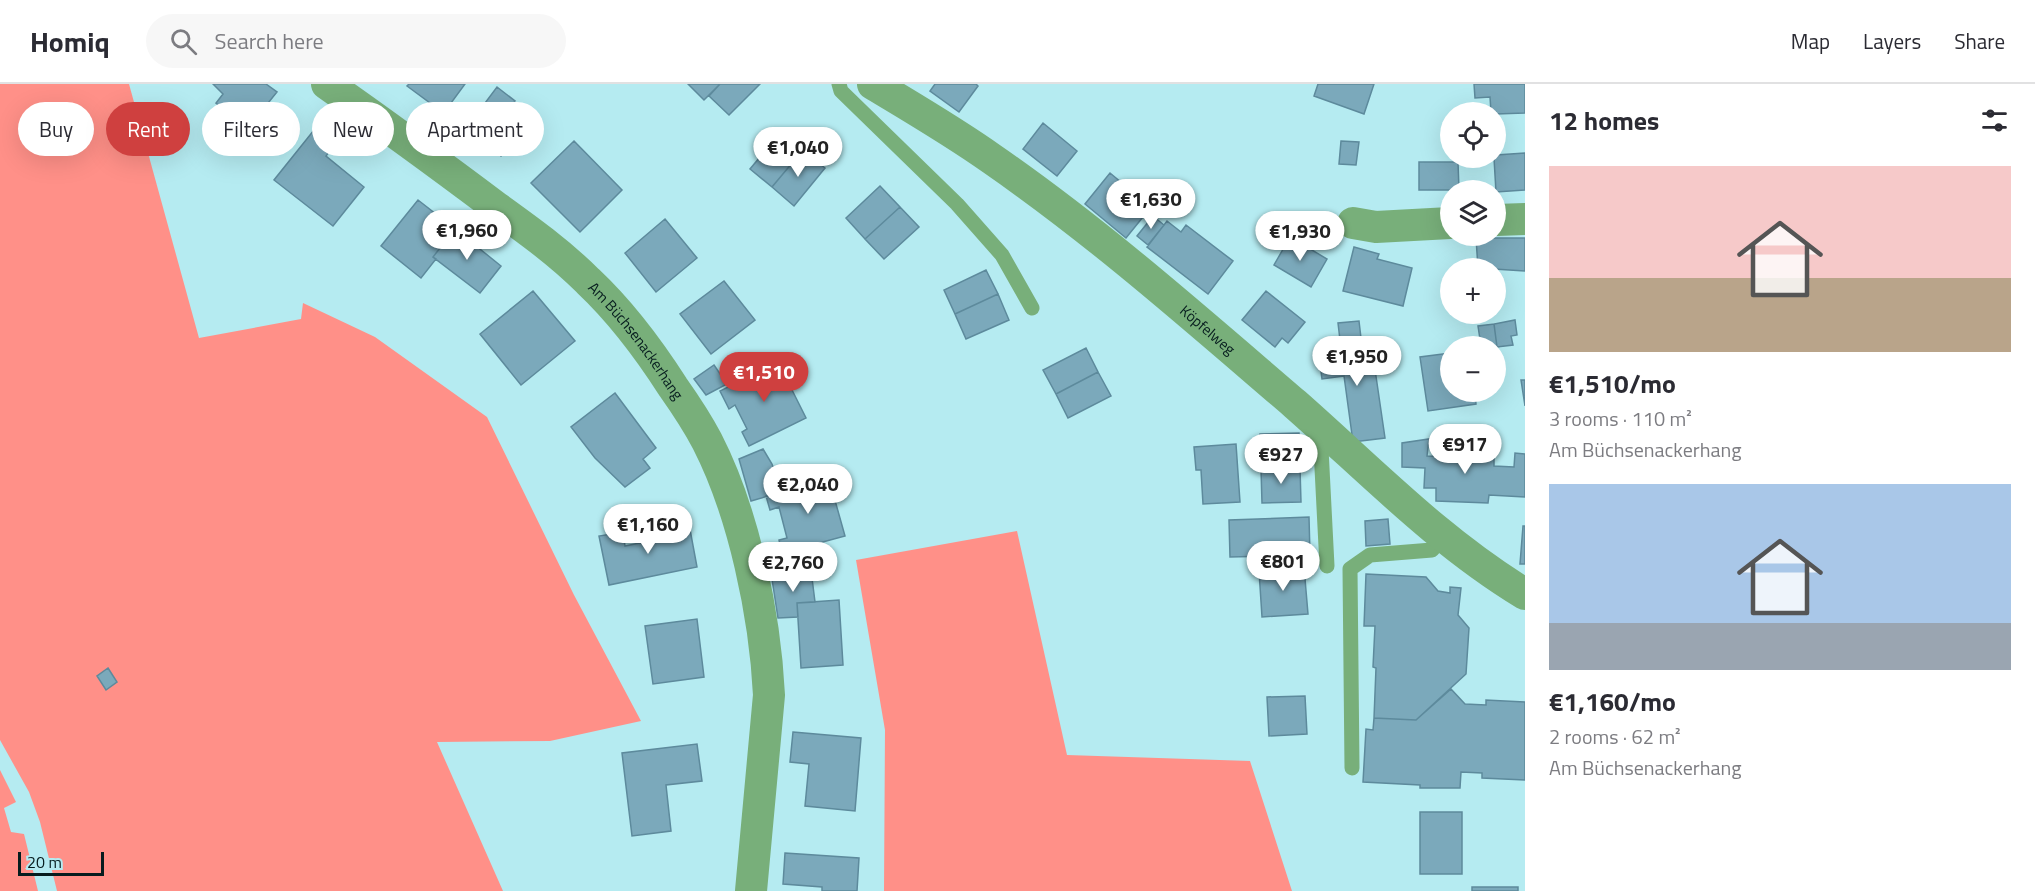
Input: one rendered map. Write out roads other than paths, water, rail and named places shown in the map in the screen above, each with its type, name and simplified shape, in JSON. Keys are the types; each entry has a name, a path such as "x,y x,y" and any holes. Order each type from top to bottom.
{"street":[{"name":"Am Büchsenackerhang","path":"327,84 441,165 546,244 588,280 640,337 708,442 743,539 751,571 767,665 769,695 751,891"},
{"name":"Köpfelweg","path":"873,84 992,159 1074,219 1204,326 1444,537 1488,571 1525,594"},
{"path":"1506,220 1525,219"},
{"path":"1353,223 1376,227 1440,224"}],"lane":[{"path":"839,84 841,91 957,204 1002,255 1032,308"},
{"path":"1319,426 1327,566"},
{"path":"1352,768 1350,569 1370,555 1432,550 1444,537"}]}
